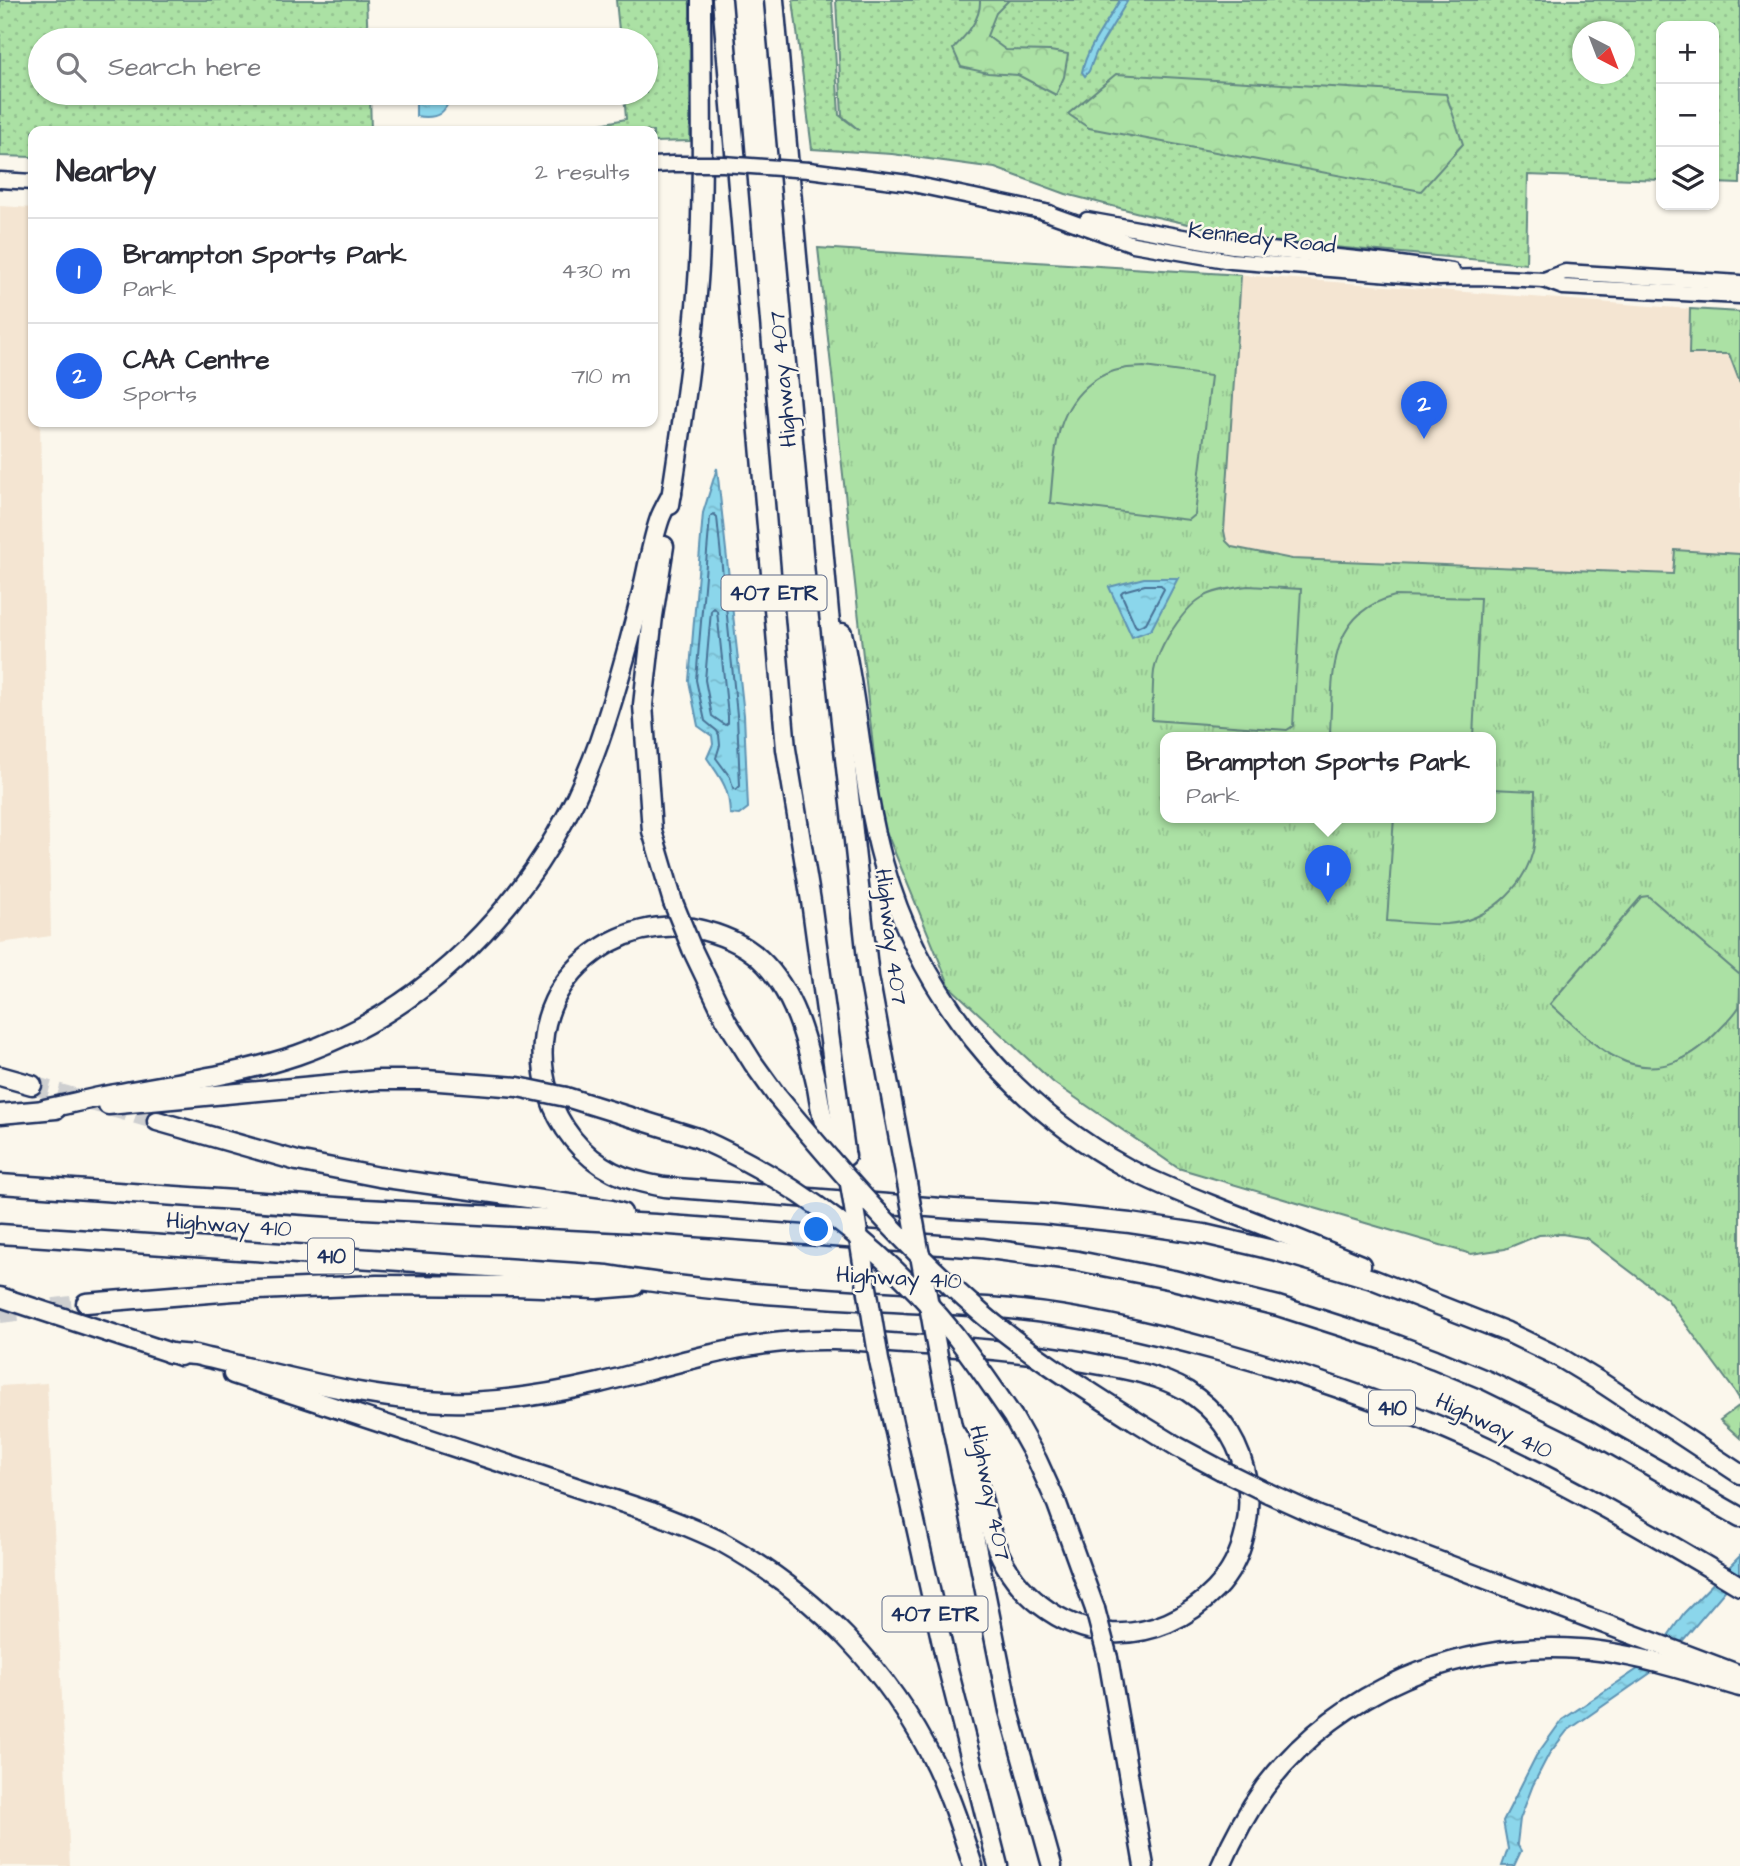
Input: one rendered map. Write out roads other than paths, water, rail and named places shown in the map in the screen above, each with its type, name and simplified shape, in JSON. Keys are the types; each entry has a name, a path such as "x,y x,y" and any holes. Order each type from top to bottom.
{"highway":[{"path":"701,0 702,183 699,267 693,337 643,705 653,831 673,902 692,950 726,1020 776,1095 859,1192 929,1266 983,1314 1083,1388 1178,1447 1268,1493 1319,1516 1633,1634 1740,1687"},
{"name":"Highway 407","path":"722,0 786,749 811,901 850,1184 879,1360 944,1657 998,1866"},
{"name":"Highway 407","path":"774,0 829,613 869,977 939,1361 1009,1711 1052,1866"},
{"path":"44,1109 253,1068 315,1048 393,1007 446,968 472,944 531,876 563,825 583,783 622,668 660,518 672,494"},
{"path":"829,613 842,634 874,827 898,908 912,943 935,985 974,1042 1001,1072 1067,1130 1127,1168 1166,1187 1486,1318 1507,1332"},
{"path":"846,1156 825,1124 810,1055 793,1007 772,973 746,947 708,931 681,926 639,931 622,936 601,948 580,965 558,993 546,1027 543,1048 546,1088 561,1122 583,1151 612,1172 664,1186 723,1192 1055,1215 1130,1223 1204,1234 1277,1251 1372,1279 1507,1332 1559,1357 1740,1474"},
{"path":"0,1076 32,1085"},
{"path":"0,1114 377,1080 426,1080 518,1087 566,1097 698,1138 725,1150 802,1196 867,1245 922,1298 981,1369 1013,1416 1037,1460 1057,1504 1096,1609 1108,1658 1144,1866"},
{"path":"157,1121 297,1161 365,1175 612,1210 656,1224"},
{"name":"Highway 410","path":"0,1184 365,1209 656,1224 996,1250 1078,1261 1159,1277 1278,1306 1384,1340 1488,1381 1588,1430 1738,1516"},
{"name":"Highway 410","path":"0,1234 595,1274 662,1284 802,1297 1020,1310 1107,1324 1183,1341 1288,1371 1371,1400 1473,1441 1564,1486 1740,1586"},
{"path":"86,1303 234,1291 377,1285 597,1289 662,1284"},
{"path":"0,1297 651,1512 718,1540 785,1582 818,1609 851,1641 896,1697 936,1766 955,1811 973,1866"},
{"path":"169,1353 195,1354 348,1390 401,1398 465,1402 570,1389 721,1351 777,1342 844,1340 964,1347 1093,1363 1150,1375 1185,1390 1215,1414 1227,1429 1242,1461 1248,1487 1249,1510 1238,1555 1211,1594 1196,1607 1167,1623 1126,1633 1093,1630 1066,1622 1045,1610 1007,1567 995,1545 969,1456 952,1428"},
{"path":"1221,1866 1233,1839 1265,1787 1316,1734 1374,1693 1448,1662 1491,1652 1541,1648 1581,1649 1695,1665 1740,1675"}],"main road":[{"name":"Kennedy Road","path":"658,165 723,164 809,170 908,183 1044,212 1133,244 1231,261 1439,278 1544,280 1563,287 1740,296"},
{"path":"0,180 28,182"},
{"name":"Kennedy Road","path":"1544,280 1565,272 1740,283"}],"water":[{"path":"1120,0 1128,0 1085,76 1082,72 1088,54"},
{"path":"416,105 447,105 436,116 416,116"},
{"path":"717,468 744,715 748,808 739,815 730,814 726,790 707,758 713,744 712,736 698,726 689,681 703,513"},
{"path":"1144,578 1178,578 1151,630 1132,637 1109,587"},
{"path":"1740,1556 1740,1573 1662,1665 1567,1731 1549,1754 1520,1819 1517,1844 1521,1851 1514,1866 1502,1866 1508,1849 1503,1821 1536,1756 1562,1720 1651,1660 1684,1613"}],"tunnel":[{"path":"32,1085 157,1121"},
{"path":"0,1314 86,1303"}],"place":[{"name":"CAA Centre","path":"1424,439"},
{"name":"Brampton Sports Park","path":"1328,903"}]}
